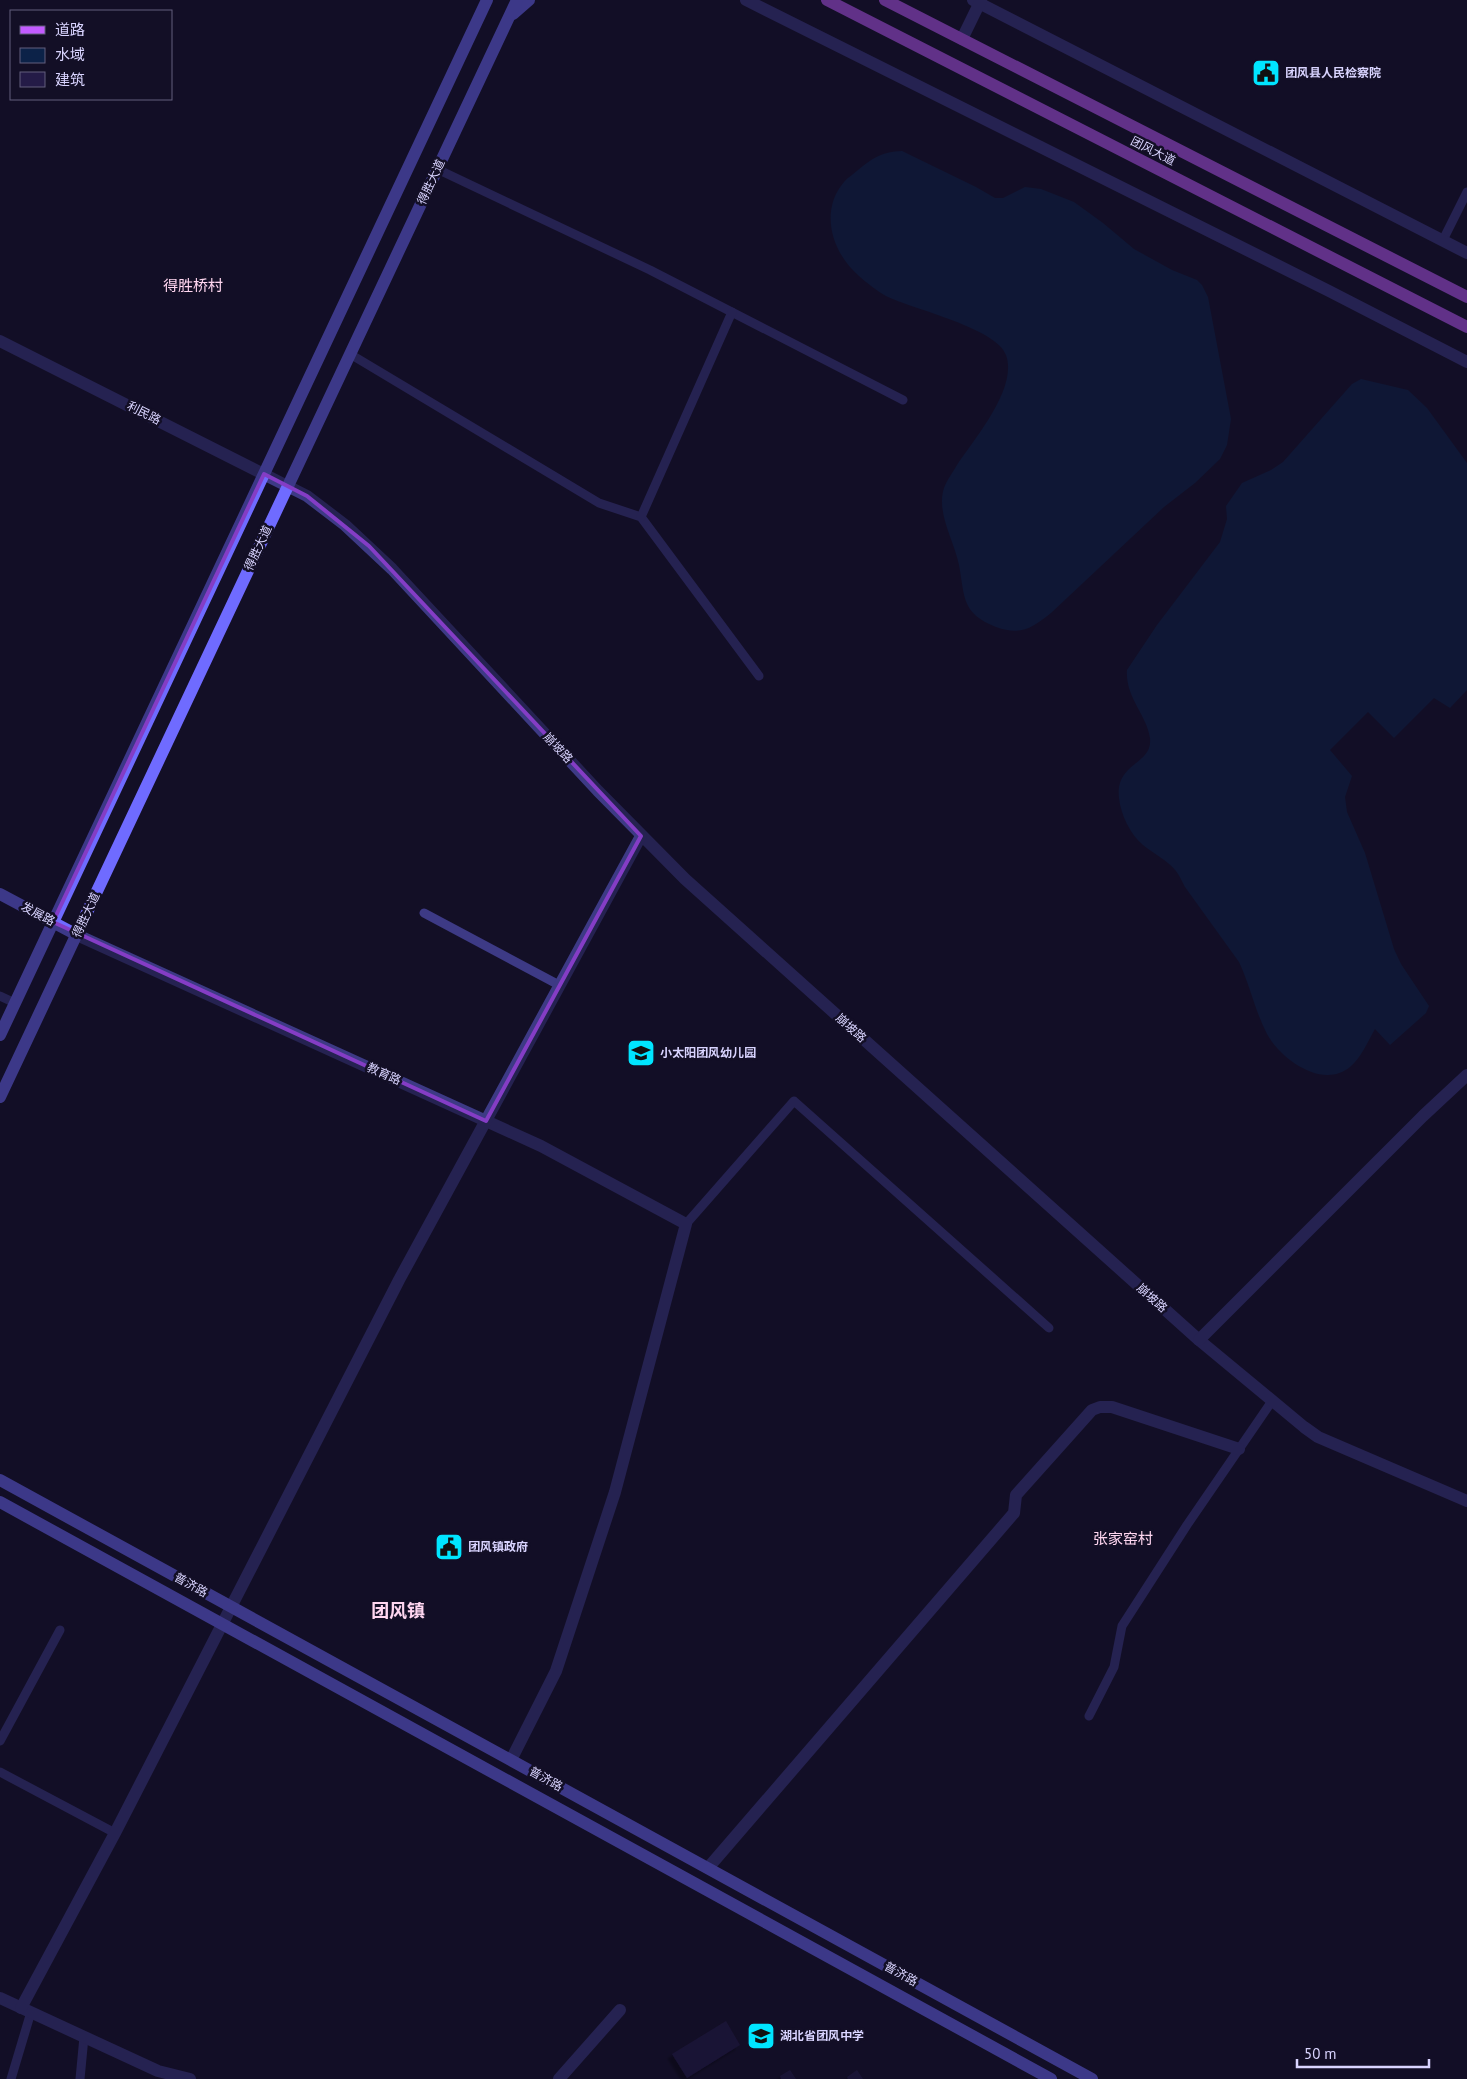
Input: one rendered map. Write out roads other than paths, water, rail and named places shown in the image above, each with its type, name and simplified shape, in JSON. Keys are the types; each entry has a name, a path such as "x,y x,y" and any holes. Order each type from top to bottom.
{"main road":[{"name":"得胜大道","path":"0,1097 517,0"},
{"path":"509,17 529,0"},
{"name":"团风大道","path":"827,0 1467,327"},
{"name":"团风大道","path":"886,0 1467,297"},
{"name":"得胜大道","path":"0,1035 485,2"},
{"name":"发展路","path":"0,894 76,934"},
{"name":"普济路","path":"0,1480 1092,2079"},
{"name":"普济路","path":"0,1502 1051,2079"}],"street":[{"path":"746,0 1321,286 1467,362"},
{"path":"962,39 978,1 1467,252"},
{"name":"利民路","path":"0,341 288,486"},
{"name":"崩坡路","path":"288,486 307,496 345,525 386,563 641,836 685,879 1199,1340 1304,1427 1333,1445 1394,1468 1467,1501"},
{"path":"26,2010 230,1606 394,1289 641,836"},
{"name":"教育路","path":"76,934 541,1146 686,1224"},
{"path":"1199,1340 1423,1116 1467,1075"},
{"path":"512,1760 556,1671 615,1492 686,1224"},
{"path":"708,1868 1014,1513 1016,1495 1092,1410 1100,1407 1112,1407 1239,1449"},
{"path":"0,1998 158,2072 190,2079"},
{"path":"559,2079 620,2010"}],"lane":[{"path":"437,169 650,270 903,400"},
{"path":"1443,240 1467,192"},
{"path":"641,517 732,312"},
{"path":"350,354 599,503 641,517 758,676"},
{"path":"424,913 559,985"},
{"path":"0,996 15,1003"},
{"path":"686,1224 794,1101 1050,1328"},
{"path":"1089,1716 1114,1667 1122,1626 1187,1525 1272,1401"},
{"path":"0,1741 60,1630"},
{"path":"0,1772 115,1833"},
{"path":"11,2079 26,2010"},
{"path":"80,2079 84,2037"}],"water":[{"path":"902,151 995,198 1003,198 1025,187 1041,189 1074,202 1134,249 1172,270 1197,280 1208,297 1231,419 1227,445 1220,459 1195,483 1164,507 1051,613 1026,629 1012,631 996,627 985,622 970,610 964,595 957,556 942,507 942,497 947,482 984,427 1001,397 1008,368 1006,355 999,345 987,336 952,320 886,296 876,289 850,267 836,244 832,231 832,206 836,193 844,182 874,159 884,154"},
{"path":"1361,379 1408,390 1427,408 1467,463 1467,690 1450,708 1434,698 1394,738 1368,712 1330,750 1352,776 1345,797 1347,812 1365,853 1394,949 1401,964 1429,1006 1426,1013 1390,1045 1375,1029 1361,1054 1350,1067 1339,1073 1327,1075 1303,1068 1282,1053 1273,1043 1263,1025 1239,962 1185,887 1176,871 1165,860 1138,841 1130,830 1120,804 1119,786 1128,770 1146,754 1150,738 1145,721 1129,689 1127,670 1157,625 1220,542 1227,519 1226,506 1242,483 1271,470 1283,462 1352,384"}],"place":[{"name":"团风县人民检察院","path":"1266,73"},
{"name":"小太阳团风幼儿园","path":"641,1053"},
{"name":"团风镇政府","path":"449,1547"},
{"name":"湖北省团风中学","path":"761,2036"}],"district":[{"name":"得胜桥村","path":"193,286"},
{"name":"张家窑村","path":"1123,1539"},
{"name":"团风镇","path":"398,1611"}]}
